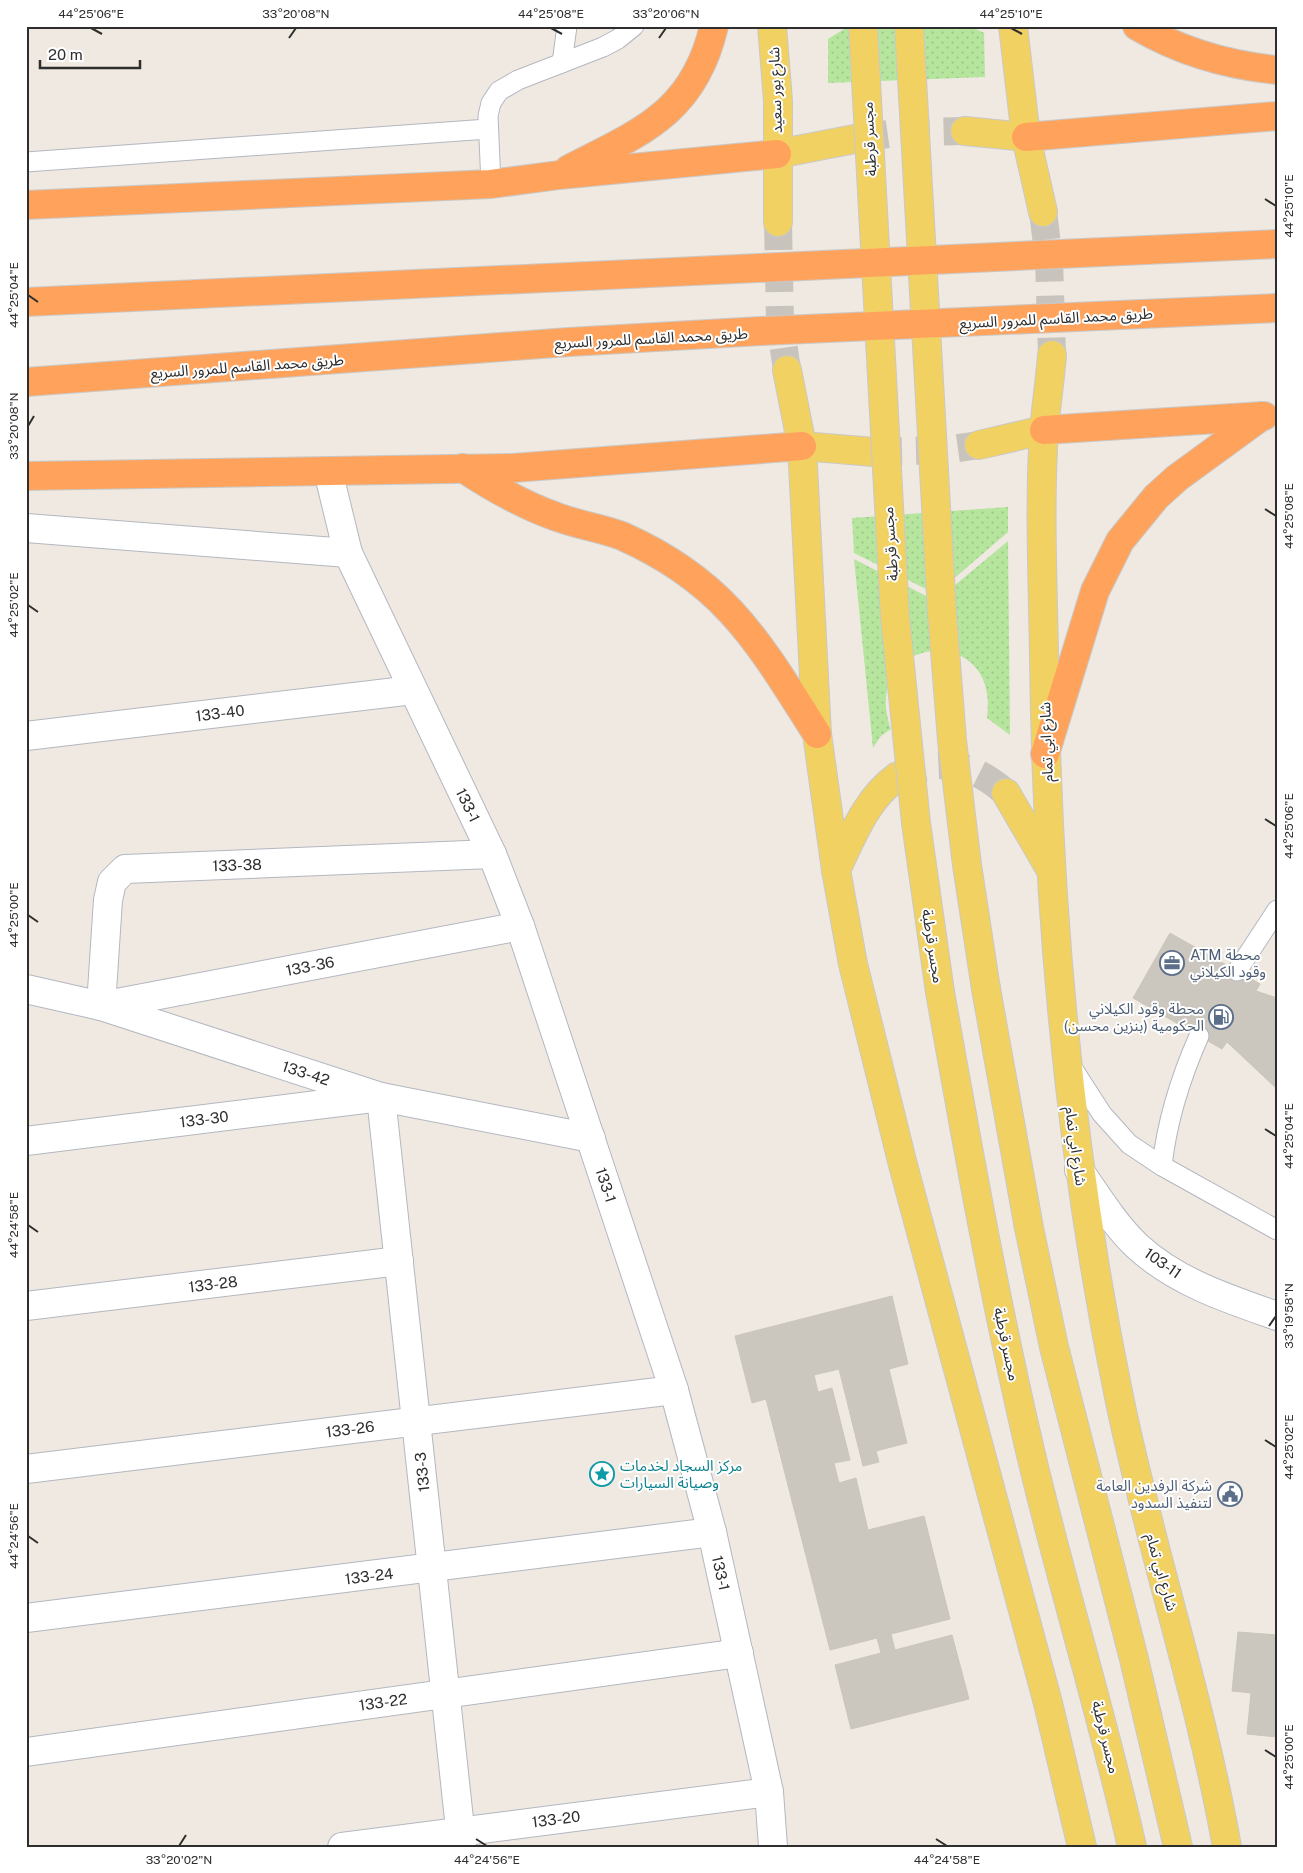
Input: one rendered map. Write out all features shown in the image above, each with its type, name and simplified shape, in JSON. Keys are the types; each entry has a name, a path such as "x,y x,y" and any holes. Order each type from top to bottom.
{"highway":[{"path":"559,175 648,128 663,116 681,98 698,73 706,57 714,26"},
{"path":"1137,26 1162,40 1212,59 1250,67 1277,70"},
{"path":"1026,137 1277,116"},
{"path":"26,205 491,184 559,175 777,154"},
{"path":"26,302 1277,244"},
{"name":"طريق محمد القاسم للمرور السريع","path":"26,382 579,342 771,331 1277,308"},
{"path":"1044,430 1269,416"},
{"path":"1045,754 1095,592 1120,541 1156,497 1177,478 1269,416"},
{"path":"26,476 328,471 570,464 802,446"},
{"path":"463,468 524,504 557,517 620,535 652,550 697,579 720,598 758,643 818,734"}],"main road":[{"name":"شارع بور سعيد","path":"772,26 778,101 778,222"},
{"name":"مجسر قرطبة","path":"863,26 895,617 916,823 940,992 974,1178 1029,1447 1099,1706 1132,1847"},
{"path":"909,26 942,613 956,769 986,989 1029,1228 1054,1347 1134,1659 1178,1847"},
{"path":"1013,26 1026,137 1043,212"},
{"path":"965,131 1026,137"},
{"path":"777,154 860,138"},
{"name":"شارع ابي تمام","path":"1052,355 1044,430 1042,524 1045,754 1051,871 1065,1055 1079,1170 1113,1366 1136,1477 1181,1641 1227,1847"},
{"path":"787,370 802,446 818,734 836,870 854,964 880,1074 1048,1703 1082,1847"},
{"path":"978,445 1044,430"},
{"path":"802,446 874,452"},
{"path":"836,870 871,801 883,787 898,776"},
{"path":"1006,794 1051,871"}],"street":[{"name":"133-1","path":"328,471 348,553 492,854 520,926 674,1390 712,1532 739,1653 769,1792 773,1847"},
{"path":"26,528 348,553"},
{"name":"133-40","path":"26,736 413,690"},
{"name":"133-38","path":"101,1006 108,900 112,882 125,870 492,854"},
{"name":"133-36","path":"101,1006 520,926"},
{"name":"133-42","path":"26,989 101,1006 381,1097 591,1138"},
{"name":"133-30","path":"26,1141 381,1097"},
{"name":"133-3","path":"381,1097 461,1839"},
{"name":"103-11","path":"1079,1170 1118,1226 1160,1264 1207,1289 1277,1316"},
{"name":"133-28","path":"26,1306 399,1261"},
{"name":"133-26","path":"26,1469 674,1390"},
{"name":"133-24","path":"26,1618 712,1532"},
{"name":"133-22","path":"26,1752 739,1653"},
{"name":"133-20","path":"342,1847 461,1839 769,1792"}],"lane":[{"path":"562,63 567,26"},
{"path":"491,184 488,116 491,103 499,91 512,82 603,48 618,40 634,26"},
{"path":"26,162 488,129"},
{"path":"1237,971 1277,910"},
{"path":"1162,1166 1170,1112 1178,1086 1199,1036"},
{"path":"1065,1055 1102,1114 1129,1144 1162,1166 1277,1230"}],"green space":[{"path":"849,26 970,26 984,33 985,77 828,83 828,39"},
{"path":"1008,507 1008,532 936,594 854,553 852,518"},
{"path":"1008,541 1010,735 987,718 986,686 973,665 954,653 932,651 911,658 894,673 886,697 891,729 881,736 873,748 854,559 936,601"}],"building":[{"name":"محطة وقود الكيلاني الحكومية (بنزين محسن)","path":"1170,933 1260,984 1256,991 1277,998 1277,1089 1227,1042 1222,1049 1133,998"},
{"path":"892,1296 908,1364 889,1369 907,1443 876,1451 879,1462 863,1466 839,1369 814,1375 818,1392 832,1388 850,1460 834,1463 839,1483 856,1478 868,1530 924,1516 950,1619 891,1634 895,1650 952,1635 969,1699 851,1729 835,1665 881,1653 877,1638 830,1650 766,1399 752,1403 735,1336"},
{"path":"1238,1632 1277,1635 1277,1737 1247,1734 1251,1693 1232,1691"}],"tunnel":[{"path":"860,138 895,133 965,131"},
{"path":"1043,212 1049,260 1052,355"},
{"path":"778,222 780,322 787,370"},
{"path":"874,452 944,450 979,445"},
{"path":"898,776 928,766 955,766 981,775 1006,793"}],"place":[{"name":"ATM محطة وقود الكيلاني","path":"1172,963"},
{"name":"محطة وقود الكيلاني الحكومية (بنزين محسن)","path":"1221,1017"},
{"name":"مركز السجاد لخدمات وصيانة السيارات","path":"602,1474"},
{"name":"شركة الرفدين العامة لتنفيذ السدود","path":"1230,1494"}]}
